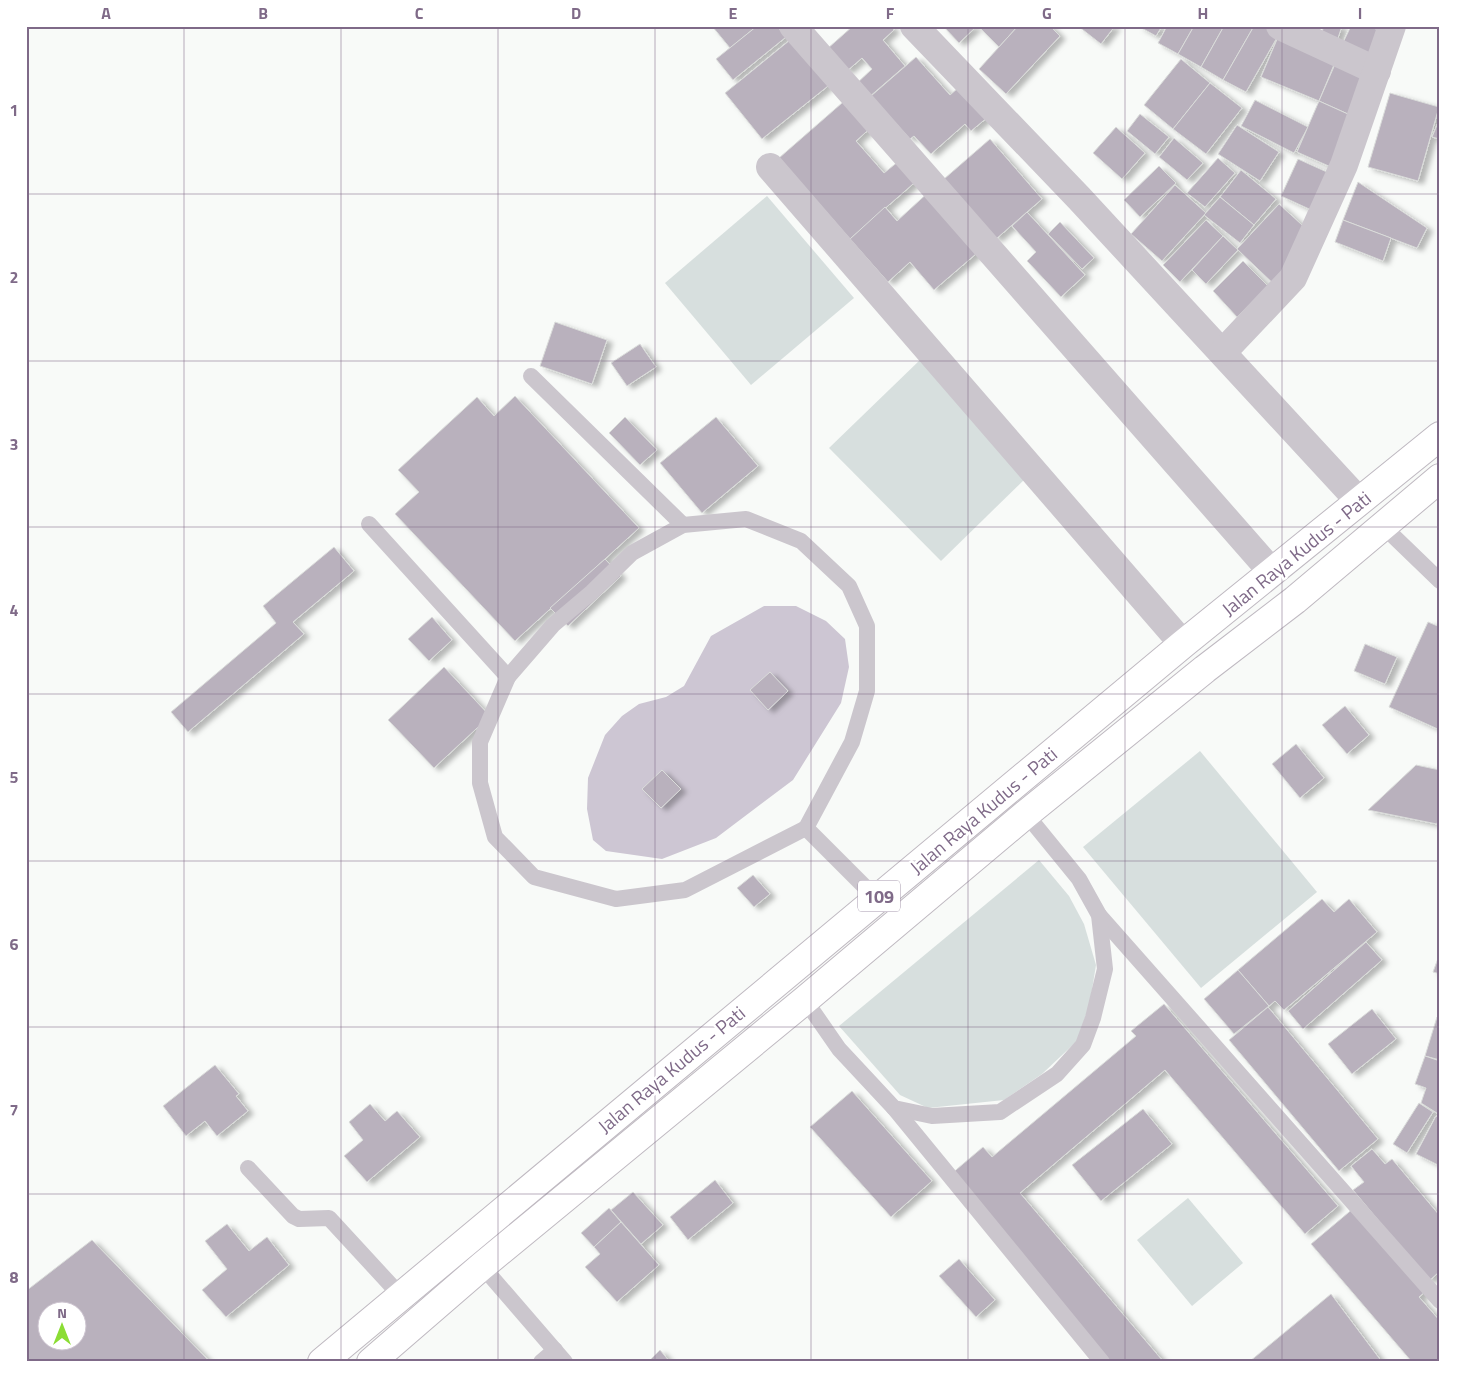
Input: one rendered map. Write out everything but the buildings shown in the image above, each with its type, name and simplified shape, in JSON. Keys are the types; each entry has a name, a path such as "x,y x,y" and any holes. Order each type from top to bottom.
{"main road":[{"name":"Jalan Raya Kudus - Pati","path":"322,1362 876,898 1183,644 1440,436"},
{"name":"Jalan Raya Kudus - Pati","path":"371,1362 482,1266 805,1000 1026,814 1205,669 1296,600 1440,478"}],"street":[{"path":"793,26 1272,572"},
{"path":"914,26 1223,352 1359,501"},
{"path":"1280,26 1377,71"},
{"path":"1223,352 1293,278 1344,165 1392,26"},
{"path":"770,167 1183,644"}],"lane":[{"path":"531,376 683,525"},
{"path":"746,519 801,541 849,586 867,626 867,691 852,742 806,828 685,890 616,899 534,877 495,837 480,783 480,742 508,677 553,625 592,592 632,553 683,525 746,519"},
{"path":"369,524 508,677"},
{"path":"1383,526 1440,582"},
{"path":"1026,814 1079,879 1099,915 1440,1301"},
{"path":"806,828 876,898"},
{"path":"894,1108 932,1116 1000,1112 1057,1074 1083,1045 1093,1018 1105,969 1099,915"},
{"path":"805,1000 839,1049 894,1108 1102,1362"},
{"path":"248,1168 299,1220 328,1218 400,1296"},
{"path":"482,1266 560,1356 541,1362"}],"shaded area":[{"path":"767,196 854,298 751,385 665,283"},
{"path":"921,359 1033,471 941,561 829,448"},
{"path":"764,606 796,606 826,621 845,639 849,667 841,703 793,780 716,838 662,859 606,851 593,840 587,809 588,778 605,735 622,716 639,704 666,697 684,686 711,636"},
{"path":"1200,751 1317,892 1201,988 1083,847"},
{"path":"1039,860 1069,896 1084,924 1096,965 1090,1002 1078,1040 1042,1074 1004,1100 928,1108 900,1095 839,1026"},
{"path":"1188,1198 1243,1263 1192,1306 1137,1240"}]}
